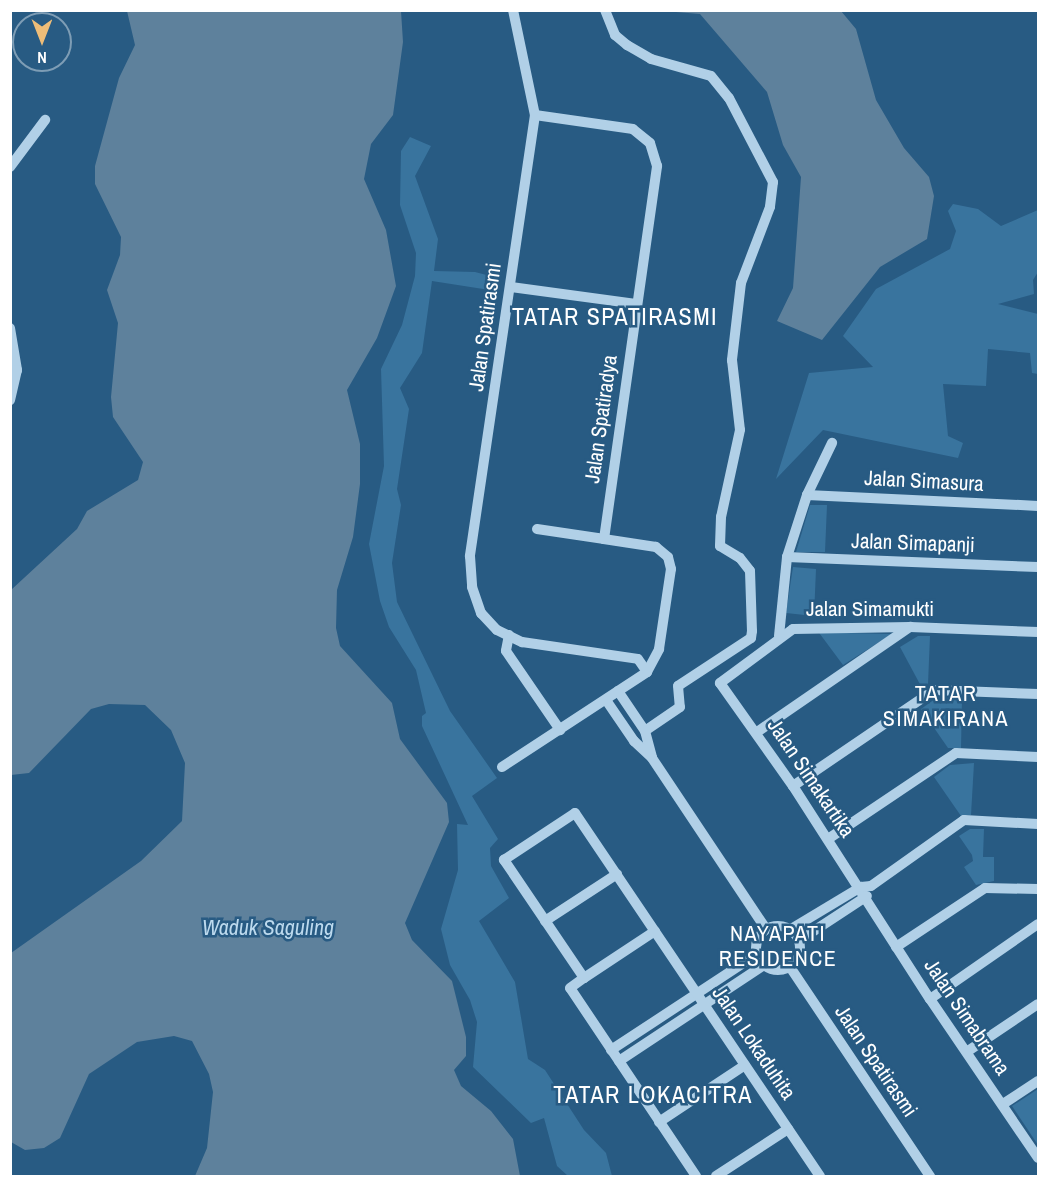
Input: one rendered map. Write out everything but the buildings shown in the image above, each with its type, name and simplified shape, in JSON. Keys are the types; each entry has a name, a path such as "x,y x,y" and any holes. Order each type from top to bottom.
{"street":[{"name":"Jalan Spatirasmi","path":"513,10 535,115 470,556 472,587 481,613 497,630 522,642 638,659 647,672"},
{"path":"606,10 615,35 627,45 651,58 711,75 729,99 773,182 770,207 741,283 732,360 740,430 721,517 720,546 740,558 750,571 751,638 678,686 680,707 645,731"},
{"name":"Jalan Spatiradya","path":"535,115 633,129 650,143 657,166 604,539"},
{"path":"10,167 45,120"},
{"path":"510,287 636,304"},
{"path":"10,328 17,370 10,400"},
{"path":"779,636 787,557 807,495 832,442"},
{"name":"Jalan Simasura","path":"807,495 1038,506"},
{"path":"502,766 647,672 659,649 671,569 668,557 656,547 537,529"},
{"name":"Jalan Simapanji","path":"787,557 1038,567"},
{"name":"Jalan Simamukti","path":"720,683 779,636 810,627 909,627 1038,633"},
{"path":"757,732 909,627"},
{"path":"509,635 506,651 560,730"},
{"name":"Jalan Simakartika","path":"720,683 757,732 828,839 866,890"},
{"path":"793,786 934,690 1038,694"},
{"path":"618,692 645,731 652,758"},
{"path":"606,700 634,741 652,758 766,929"},
{"path":"828,839 945,758 968,753 1038,757"},
{"name":"Jalan Lokaduhita","path":"545,921 504,860 575,813 820,1176"},
{"path":"800,940 964,820 1038,824"},
{"path":"584,978 545,921 617,874"},
{"path":"896,947 985,888 1038,889"},
{"path":"791,929 866,890"},
{"name":"Jalan Simabrama","path":"866,890 896,947 1038,1158"},
{"path":"930,999 1038,924"},
{"path":"779,925 791,929 800,940 801,952 790,967 776,970 764,965 757,954 756,942 766,929 779,925"},
{"path":"655,931 570,988 696,1176"},
{"path":"611,1050 757,954"},
{"path":"619,1061 764,965"},
{"name":"Jalan Spatirasmi","path":"790,967 930,1176"},
{"path":"968,1051 1038,1004"},
{"path":"659,1122 745,1065"},
{"path":"1003,1104 1038,1081"},
{"path":"716,1176 788,1129"}],"shaded area":[{"path":"410,137 431,146 415,176 438,239 434,271 475,272 498,278 496,291 432,281 422,353 400,388 409,409 397,489 401,505 392,563 397,602 450,711 497,778 472,796 498,839 490,848 491,866 509,898 479,921 515,982 528,1059 545,1070 584,1130 606,1153 612,1176 568,1176 557,1166 544,1118 531,1123 473,1067 477,1022 470,1000 450,965 441,929 458,870 457,824 468,825 422,726 422,716 426,713 416,670 389,627 380,601 369,544 384,466 381,369 402,325 415,276 416,253 400,205 401,151"},
{"path":"953,204 978,209 1001,226 1038,210 1038,272 1033,280 1034,294 998,304 1038,314 1038,374 1032,373 1030,353 988,349 986,386 943,384 948,436 963,443 958,458 823,430 776,479 809,373 873,367 843,336 876,289 950,249 956,231 948,211"},
{"path":"810,505 827,505 825,552 796,552"},
{"path":"793,567 816,569 814,616 786,613"},
{"path":"817,630 846,633 892,634 843,665"},
{"path":"918,636 930,636 928,684 922,688 900,647"},
{"path":"962,698 961,748 948,748 921,709 935,699"},
{"path":"974,763 971,815 961,816 934,777 950,765"},
{"path":"970,829 984,829 983,857 994,857 994,881 976,885 964,867 973,861 972,855 959,836"},
{"path":"1038,1089 1038,1145 1012,1106"}],"water":[{"name":"Waduk Saguling","path":"127,11 401,11 403,42 393,115 371,144 364,179 386,230 396,286 377,338 347,390 360,444 360,484 353,537 337,590 336,628 340,646 392,703 400,739 447,803 449,822 405,923 412,940 452,981 466,1037 466,1056 454,1070 461,1086 491,1111 513,1139 520,1176 195,1176 207,1148 213,1092 209,1074 192,1041 174,1036 137,1042 89,1074 60,1138 44,1148 25,1150 11,1142 11,953 141,861 182,821 185,763 171,730 145,705 109,704 91,709 29,773 11,775 11,590 77,529 87,511 138,480 143,462 113,417 111,397 118,323 107,290 120,255 121,237 95,184 95,166 119,78 135,45"},
{"path":"664,11 841,11 856,29 876,100 904,148 929,177 934,196 927,239 880,267 822,340 777,321 793,288 801,177 783,145 767,92 700,14"}],"district":[{"name":"TATAR SPATIRASMI","path":"615,317"},
{"name":"TATAR SIMAKIRANA","path":"946,706"},
{"name":"NAYAPATI RESIDENCE","path":"778,946"},
{"name":"TATAR LOKACITRA","path":"653,1095"}]}
